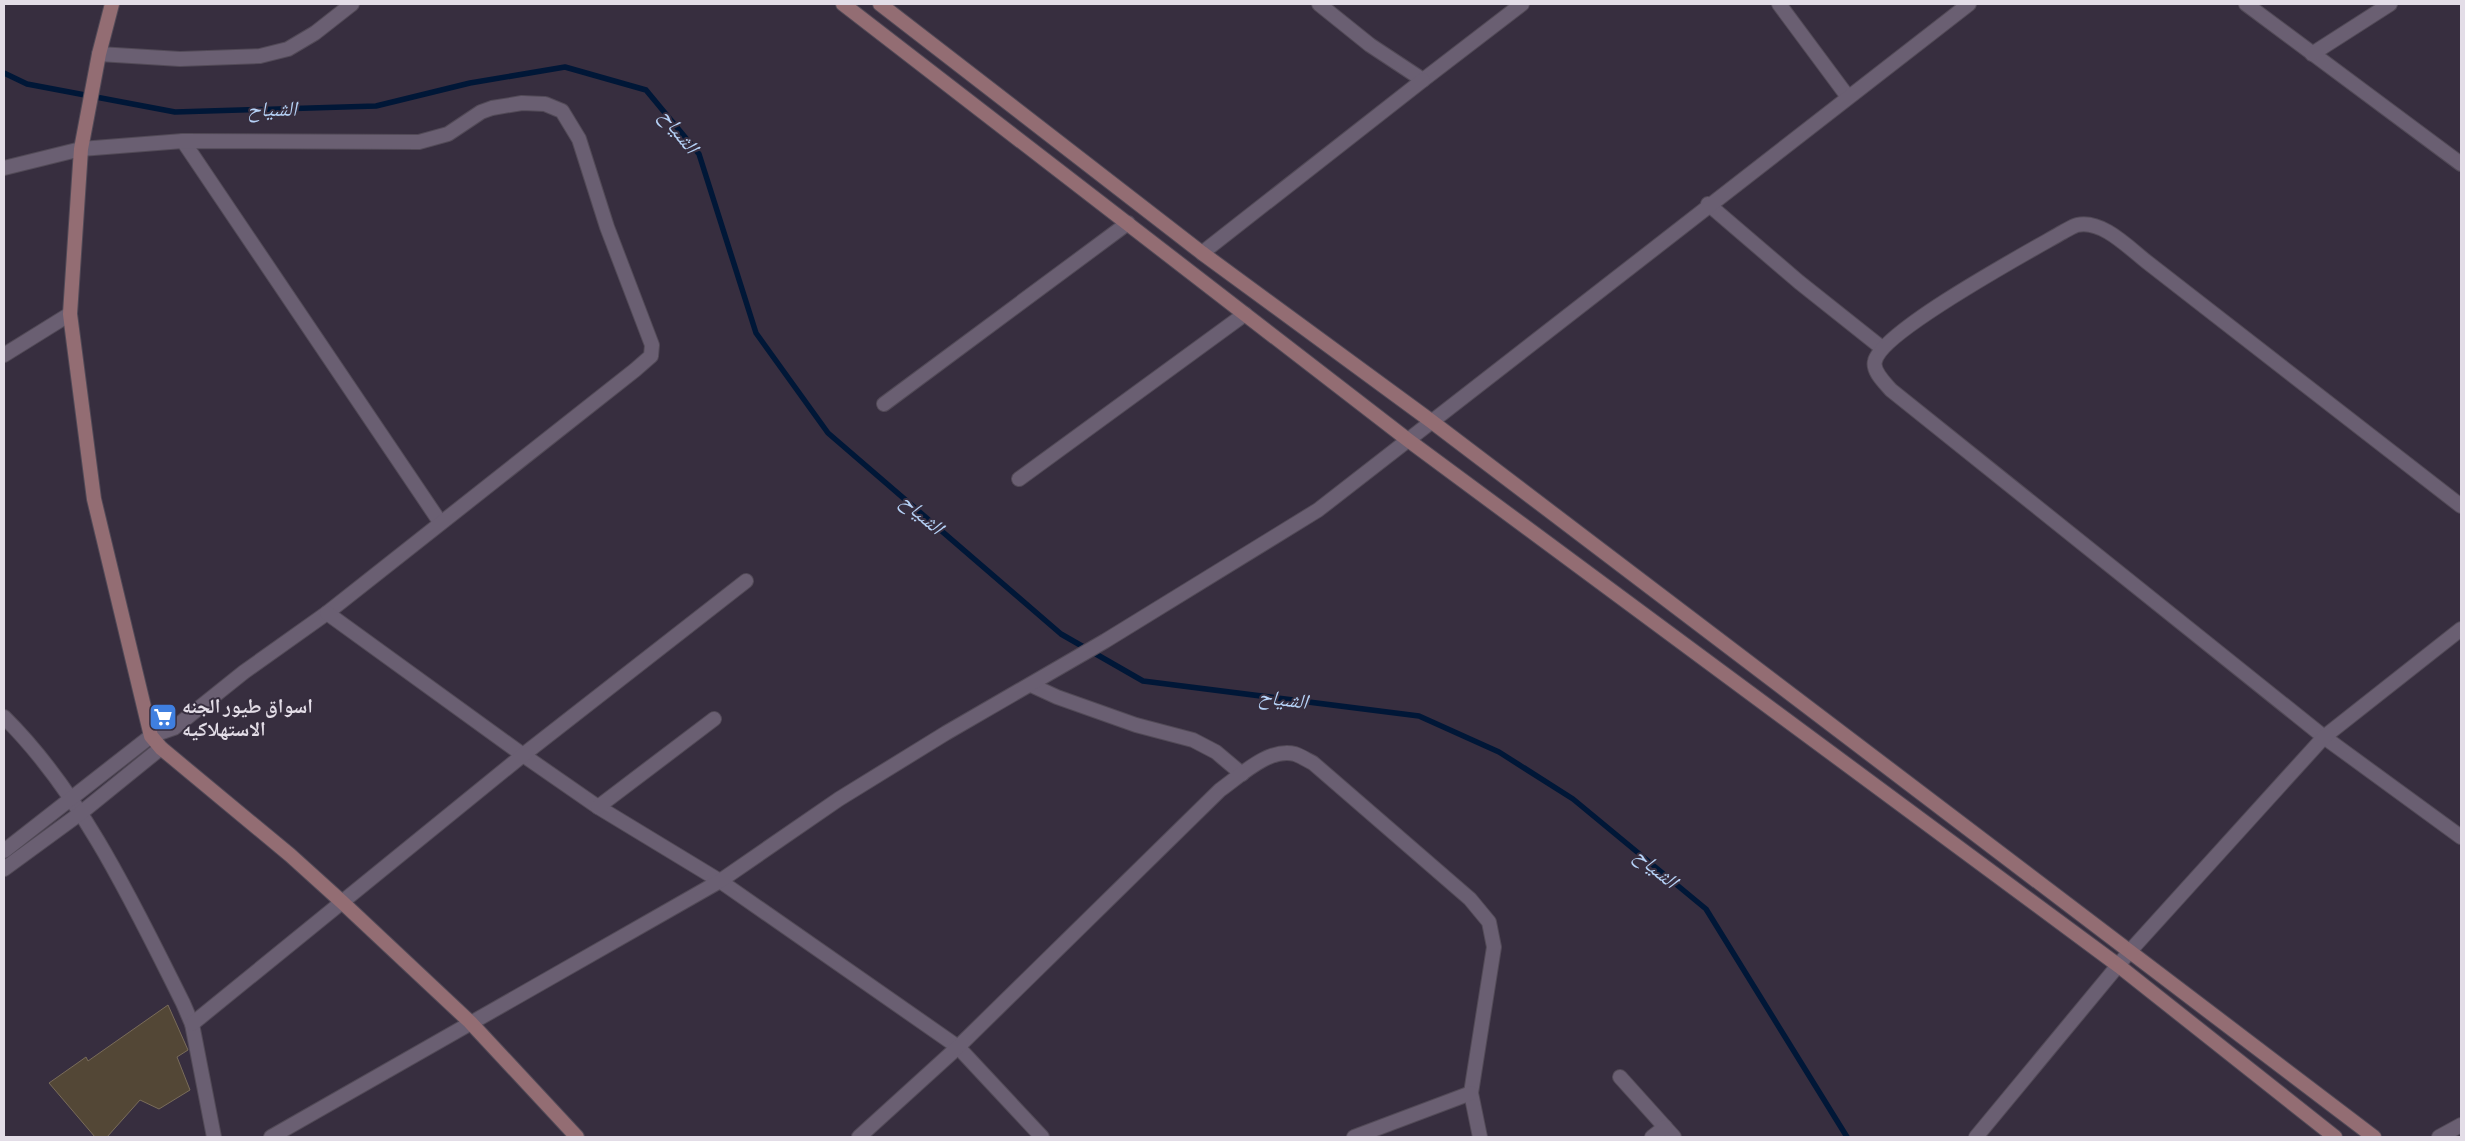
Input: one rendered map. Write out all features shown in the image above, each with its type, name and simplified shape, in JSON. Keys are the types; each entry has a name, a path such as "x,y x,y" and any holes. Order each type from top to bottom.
{"main road":[{"path":"112,4 98,60 81,148 70,314 94,499 151,736 160,748 290,854 470,1022 577,1137"},
{"path":"843,4 1408,440 2118,966 2335,1137"},
{"path":"880,4 1202,252 1431,420 2374,1137"}],"street":[{"path":"98,60 260,56 288,49 315,33 352,4"},
{"path":"1319,4 1370,45 1423,80"},
{"path":"1202,252 1522,4"},
{"path":"1779,4 1848,97"},
{"path":"271,1137 720,881 839,799 946,733 1106,641 1318,510 1708,204 1969,4"},
{"path":"2246,4 2461,164"},
{"path":"2312,54 2390,4"},
{"path":"4,168 81,148 183,141 419,142 448,134 480,112 522,103 545,104 562,111 579,139 607,227 652,345 651,356 574,419 326,613 244,672 174,728 160,748 82,812 4,869"},
{"path":"183,141 440,522"},
{"path":"1708,204 1799,282 1882,348"},
{"path":"884,404 1128,223"},
{"path":"2461,506 2100,227 2088,224 2077,225 2063,232 1930,311 1882,348 1875,362 1875,368 1891,390 2324,737 2461,837"},
{"path":"4,355 70,314"},
{"path":"1019,479 1246,314"},
{"path":"192,1024 523,755 746,581"},
{"path":"326,613 598,807 720,881 958,1047 1042,1137"},
{"path":"1976,1137 2130,952 2324,737 2461,629"},
{"path":"1031,685 1057,697 1136,725 1193,740 1216,752 1242,774"},
{"path":"4,717 21,734 82,812 163,963 192,1024 214,1137"},
{"path":"598,807 714,719"},
{"path":"4,852 73,800 151,736 174,728"},
{"path":"859,1137 958,1047 1220,790 1260,761 1278,754 1295,754 1312,763 1470,898 1489,922 1494,947 1471,1093 1480,1137"},
{"path":"1620,1077 1670,1132 1652,1137"},
{"path":"1354,1137 1471,1093"},
{"path":"2439,1137 2461,1125"}],"building":[{"path":"168,1005 188,1050 177,1057 190,1090 159,1109 140,1100 107,1137 95,1137 49,1083 86,1057 88,1061"}],"waterway":[{"name":"الشياح","path":"4,73 27,84 175,112 376,106 470,83 565,67 646,90 699,154 756,333 828,433 1061,634 1143,681 1419,716 1499,752 1573,799 1706,909 1847,1137"}],"place":[{"name":"اسواق طيور الجنه الاستهلاكيه","path":"163,717"}]}
